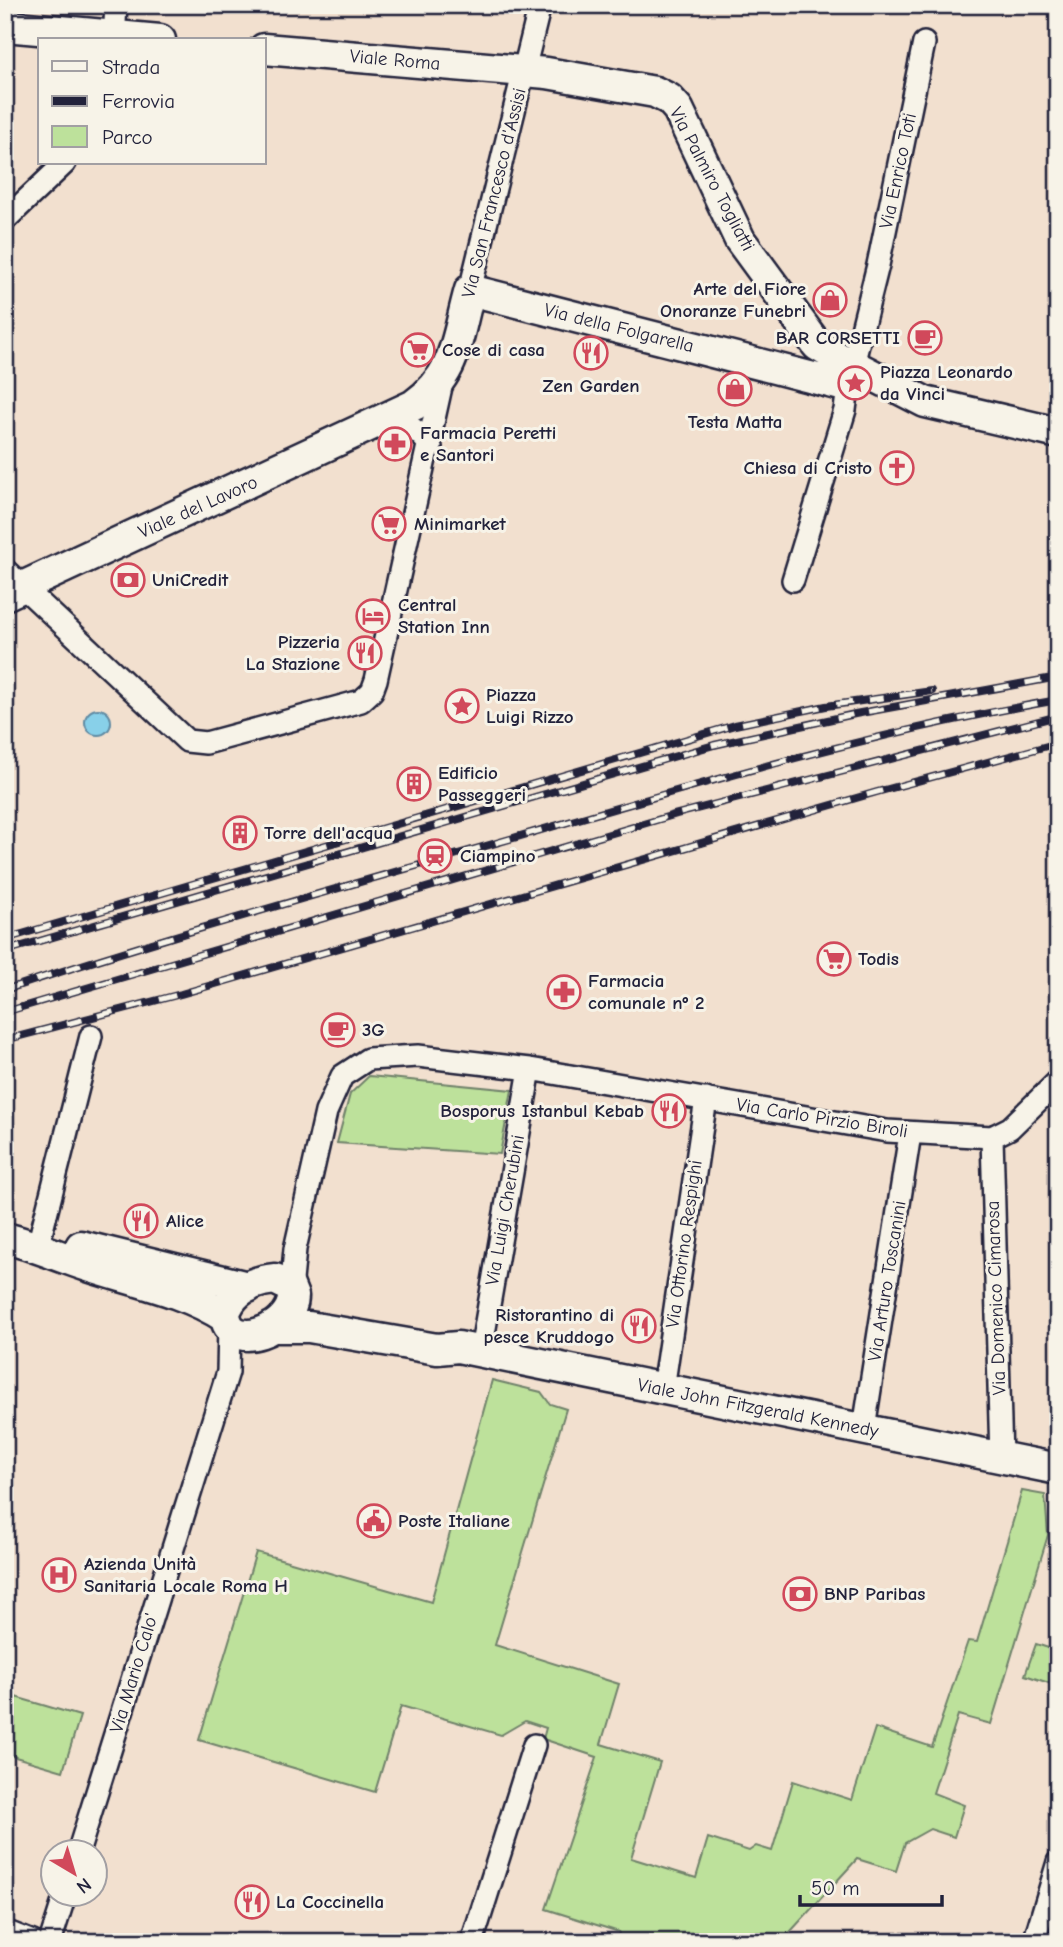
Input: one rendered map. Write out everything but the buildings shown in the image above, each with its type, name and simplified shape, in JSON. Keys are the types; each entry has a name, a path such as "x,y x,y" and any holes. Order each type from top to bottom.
{"street":[{"path":"5,26 114,38 116,5"},
{"name":"Via San Francesco d'Assisi","path":"391,418 431,393 443,379 451,363 526,71 540,5"},
{"name":"Via Enrico Toti","path":"847,375 870,298 924,43"},
{"name":"Viale Roma","path":"266,49 526,71"},
{"name":"Via Palmiro Togliatti","path":"526,71 655,92 669,99 678,109 740,240 817,345"},
{"path":"5,220 64,164"},
{"name":"Via della Folgarella","path":"470,290 802,374"},
{"path":"802,374 816,361 817,345"},
{"path":"817,345 847,375"},
{"path":"802,374 847,375 925,402 1058,433"},
{"path":"793,580 832,450 847,375"},
{"name":"Via San Francesco d'Assisi","path":"11,584 182,738 193,744 206,744 353,704 367,696 376,680 431,447 443,379"},
{"path":"391,418 422,434 431,447"},
{"name":"Viale del Lavoro","path":"11,584 391,418"},
{"path":"38,1246 91,1036"},
{"name":"Via Carlo Pirzio Biroli","path":"275,1289 296,1249 332,1094 349,1069 380,1057 418,1056 530,1069 910,1134 992,1137"},
{"name":"Via Luigi Cherubini","path":"469,1349 530,1069"},
{"path":"992,1137 1010,1128 1058,1081"},
{"name":"Via Ottorino Respighi","path":"663,1389 706,1099"},
{"name":"Via Arturo Toscanini","path":"864,1428 910,1134"},
{"name":"Via Domenico Cimarosa","path":"992,1137 1001,1458"},
{"name":"Viale John Fitzgerald Kennedy","path":"5,1238 38,1246 70,1260 209,1306 245,1326 300,1326 437,1349 469,1349 1058,1469"},
{"name":"Viale John Fitzgerald Kennedy","path":"38,1246 65,1244 94,1248 275,1289 313,1309 438,1333 469,1349"},
{"path":"275,1289 284,1318 245,1326 233,1297 275,1289"},
{"name":"Via Mario Calo'","path":"82,1839 245,1326"},
{"path":"472,1942 534,1745"},
{"path":"1034,1942 1058,1862"},
{"path":"50,1942 61,1909"},
{"path":"5,1931 33,1942"}],"green space":[{"path":"369,1076 512,1090 500,1154 337,1143 350,1094"},
{"path":"492,1380 541,1392 550,1404 566,1409 495,1645 619,1684 601,1744 660,1762 631,1858 696,1878 708,1838 749,1851 756,1846 772,1851 793,1781 852,1800 875,1728 932,1747 968,1641 977,1642 1022,1491 1045,1495 1048,1535 991,1724 958,1715 933,1793 964,1805 954,1837 930,1829 905,1843 896,1871 857,1859 781,1942 617,1942 619,1932 546,1909 597,1757 543,1739 546,1728 525,1721 501,1735 401,1706 375,1792 199,1740 256,1552 431,1602"},
{"path":"1036,1644 1058,1651 1058,1686 1025,1675"},
{"path":"5,1694 80,1716 63,1771 5,1754"}],"water":[{"path":"98,709 107,713 111,722 107,731 98,735 89,731 85,722 89,713"}],"railway":[{"path":"5,951 714,745 855,714 1058,677"},
{"path":"5,939 735,725 826,706 932,691"},
{"path":"5,990 194,931 714,780 850,744 1058,700"},
{"path":"5,1012 677,814 1058,716"},
{"path":"5,1040 181,994 877,792 1058,743"}],"place":[{"name":"Arte del Fiore Onoranze Funebri","path":"830,300"},
{"name":"BAR CORSETTI","path":"925,338"},
{"name":"Cose di casa","path":"418,350"},
{"name":"Zen Garden","path":"591,353"},
{"name":"Piazza Leonardo da Vinci","path":"855,383"},
{"name":"Testa Matta","path":"735,389"},
{"name":"Farmacia Peretti e Santori","path":"395,444"},
{"name":"Chiesa di Cristo","path":"897,468"},
{"name":"Minimarket","path":"389,524"},
{"name":"UniCredit","path":"128,580"},
{"name":"Central Station Inn","path":"373,616"},
{"name":"Pizzeria La Stazione","path":"365,653"},
{"name":"Piazza Luigi Rizzo","path":"462,706"},
{"name":"Edificio Passeggeri","path":"414,784"},
{"name":"Torre dell'acqua","path":"240,833"},
{"name":"Ciampino","path":"435,856"},
{"name":"Todis","path":"834,959"},
{"name":"Farmacia comunale nº 2","path":"564,992"},
{"name":"3G","path":"338,1030"},
{"name":"Bosporus Istanbul Kebab","path":"669,1111"},
{"name":"Alice","path":"141,1221"},
{"name":"Ristorantino di pesce Kruddogo","path":"639,1326"},
{"name":"Poste Italiane","path":"374,1521"},
{"name":"Azienda Unità Sanitaria Locale Roma H","path":"59,1575"},
{"name":"BNP Paribas","path":"800,1594"},
{"name":"La Coccinella","path":"252,1902"}]}
